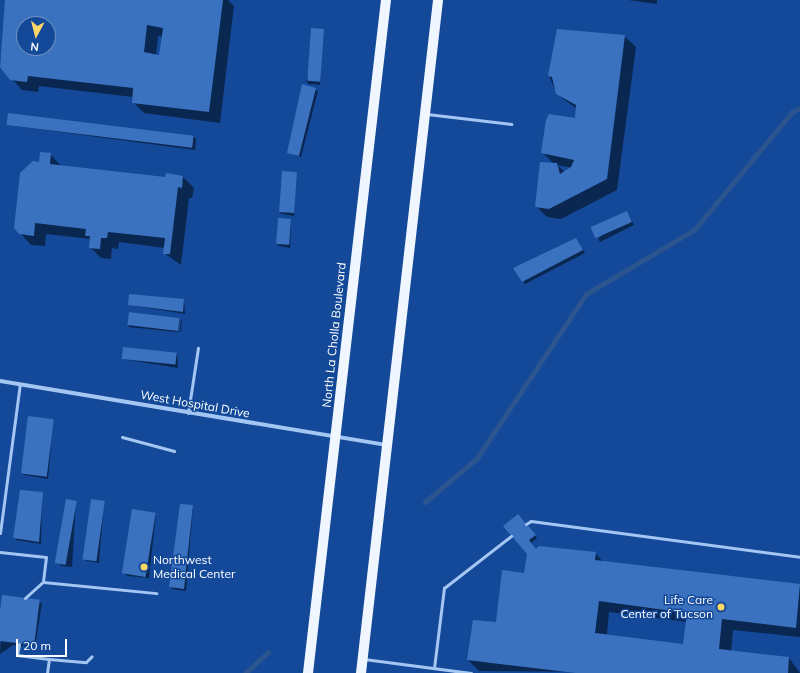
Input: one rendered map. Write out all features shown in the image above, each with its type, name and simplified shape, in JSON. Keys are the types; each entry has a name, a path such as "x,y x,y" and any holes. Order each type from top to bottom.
{"main road":[{"name":"North La Cholla Boulevard","path":"308,673 386,0"},
{"path":"361,673 438,0"}],"street":[{"name":"West Hospital Drive","path":"0,381 335,438 386,445"}],"lane":[{"path":"426,114 511,124"},
{"path":"188,413 198,348"},
{"path":"0,533 20,384"},
{"path":"122,437 174,450"},
{"path":"526,524 531,521 800,557"},
{"path":"434,668 444,588 511,536"},
{"path":"0,552 46,557 43,582 25,598"},
{"path":"43,582 156,594"},
{"path":"19,644 17,655 86,662 92,656"},
{"path":"362,658 471,673"},
{"path":"47,673 49,659"}],"building":[{"path":"5,0 223,0 209,112 132,103 133,88 28,76 27,82 10,80 0,67","holes":["147,25 163,28 159,55 144,52"]},
{"path":"311,28 324,29 320,82 307,81"},
{"path":"557,29 625,35 607,179 549,209 535,207 540,162 557,163 560,174 571,167 574,160 541,153 546,120 549,114 575,118 576,105 556,94 552,77 548,76"},
{"path":"302,84 316,88 299,156 287,153"},
{"path":"8,113 194,136 192,148 7,125"},
{"path":"40,152 51,153 50,164 165,177 166,173 183,176 182,188 178,187 170,254 163,254 165,238 108,232 107,238 101,238 100,249 89,248 90,236 85,236 86,229 35,223 34,236 19,234 14,228 20,173 33,161 39,162"},
{"path":"282,171 297,172 294,213 279,212"},
{"path":"627,211 632,222 595,238 590,227"},
{"path":"278,218 291,219 289,245 276,244"},
{"path":"576,238 583,250 522,282 513,268"},
{"path":"129,294 184,299 183,312 128,305"},
{"path":"129,312 180,318 178,331 127,325"},
{"path":"123,347 177,353 175,365 122,359"},
{"path":"28,416 54,419 47,477 21,474"},
{"path":"20,490 43,492 39,542 13,538"},
{"path":"66,499 77,501 66,565 55,563"},
{"path":"91,499 105,501 96,561 83,559"},
{"path":"180,504 193,505 184,589 169,587"},
{"path":"132,509 156,513 146,577 122,573"},
{"name":"Life Care Center of Tucson","path":"518,514 536,535 529,540 536,549 539,546 596,552 595,560 800,584 796,628 722,619 719,649 789,657 788,673 576,673 467,660 473,620 496,622 502,570 524,573 527,554 503,526","holes":["599,601 687,613 683,644 595,633"]},
{"path":"2,595 40,600 34,645 0,641 0,611"}],"waterway":[{"path":"425,502 477,458 586,294 694,230 792,112 800,108"},
{"path":"245,673 268,652"}],"place":[{"name":"Northwest Medical Center","path":"144,567"},
{"name":"Life Care Center of Tucson","path":"721,607"}]}
